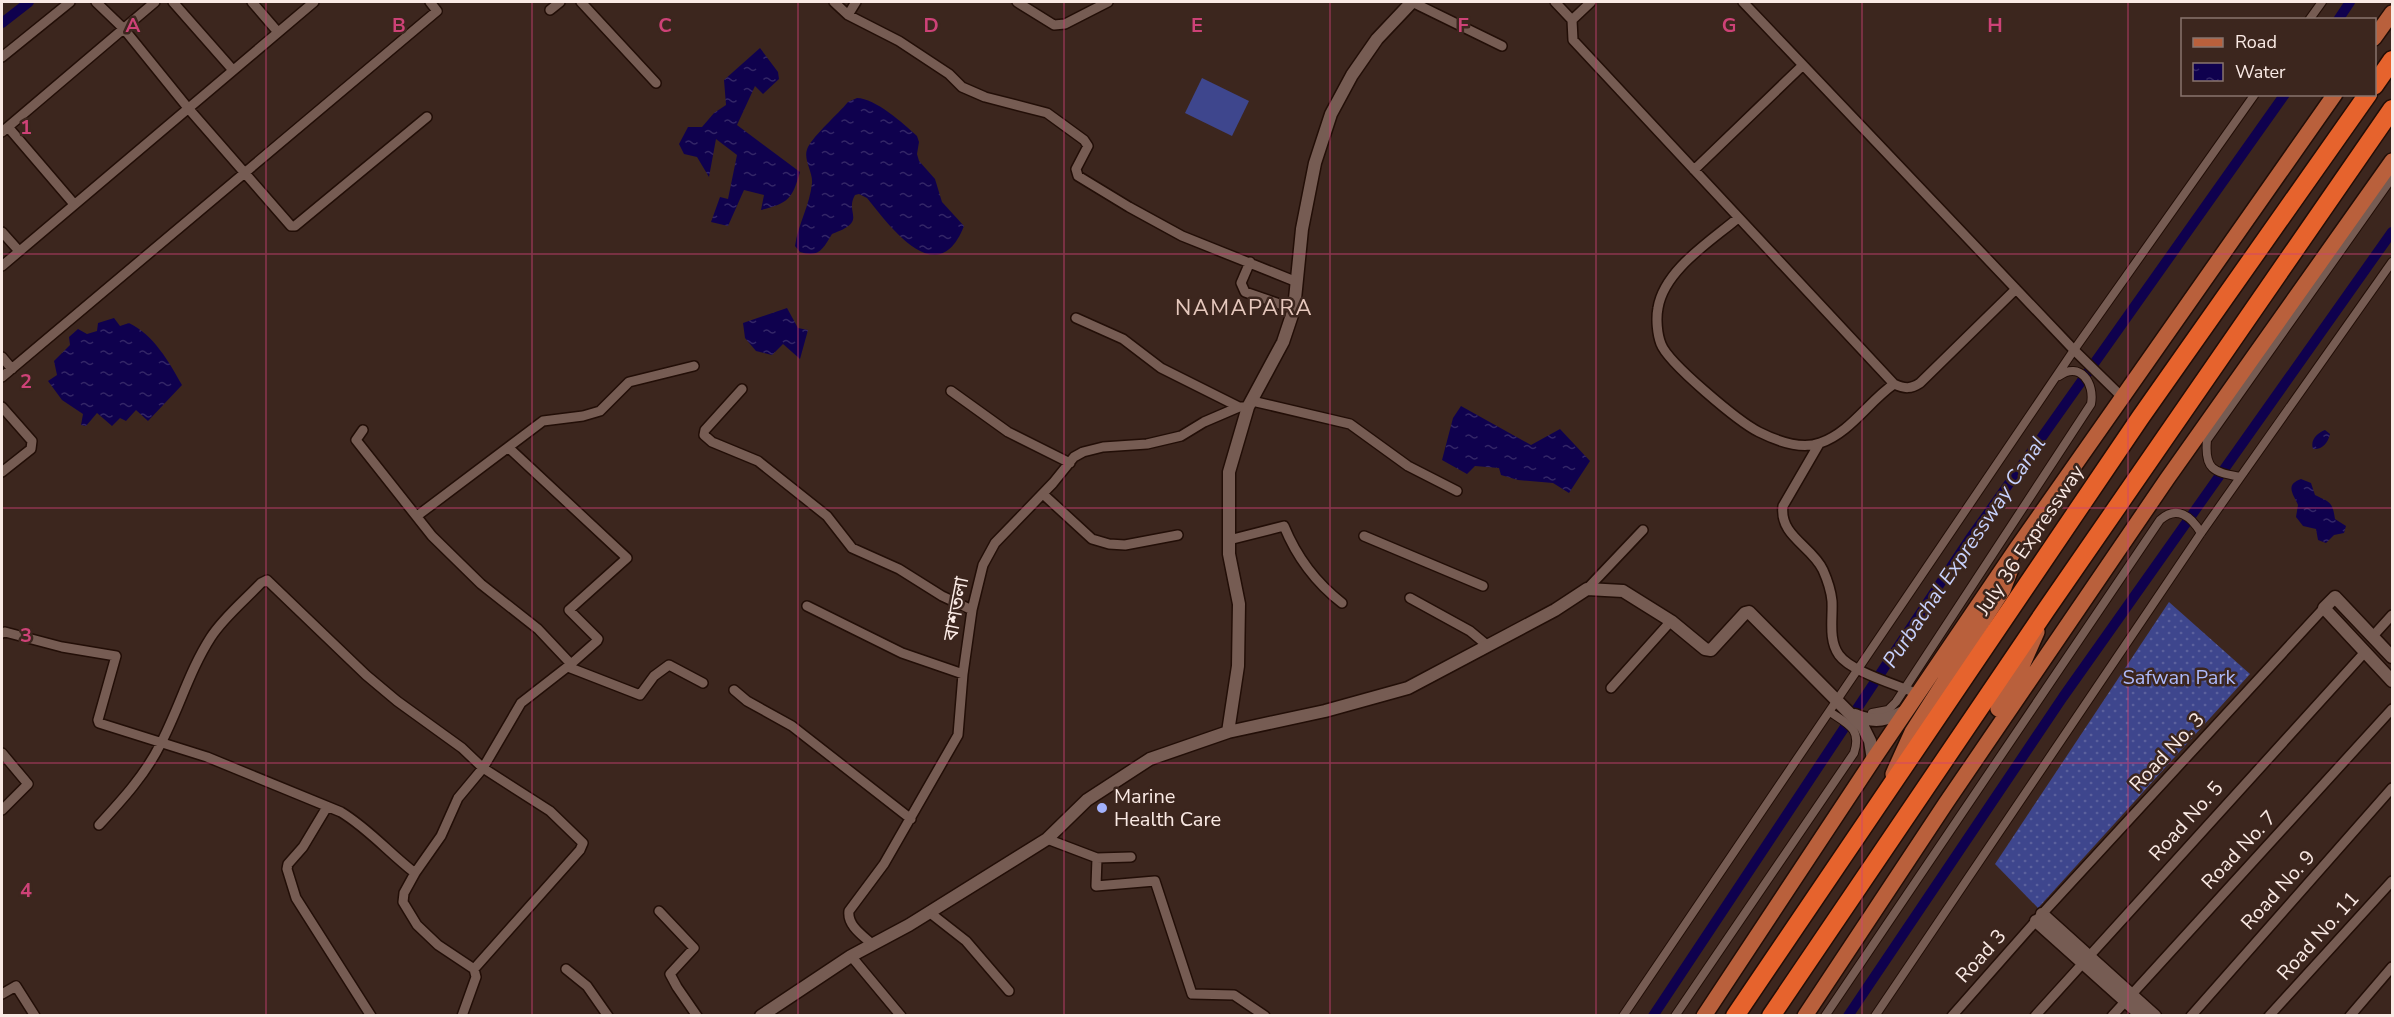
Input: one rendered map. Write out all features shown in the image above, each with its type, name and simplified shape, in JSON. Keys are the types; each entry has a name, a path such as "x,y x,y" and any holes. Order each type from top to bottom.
{"highway":[{"path":"2376,83 2392,60"},
{"name":"July 36 Expressway","path":"1735,1016 2140,418 2367,96"},
{"path":"1771,1016 2046,610 2392,110"}],"main road":[{"path":"2376,35 2392,13"},
{"path":"1704,1016 2016,549 2334,96"},
{"path":"1805,1016 1946,803 2167,479 2392,161"},
{"path":"1888,788 1912,732 2003,590 2016,549"},
{"path":"1946,803 1955,780 2014,684 2046,610"}],"street":[{"path":"2,57 70,2"},
{"path":"96,2 124,29 188,108 288,223 295,226 427,117"},
{"path":"74,204 4,130 154,2"},
{"path":"173,2 232,69"},
{"path":"252,2 277,31"},
{"path":"2,266 232,69 314,2"},
{"path":"2,377 437,11 430,2"},
{"path":"550,10 560,2"},
{"path":"581,2 656,83"},
{"path":"834,2 848,15 899,41 949,74 962,87 985,97 1047,113 1084,140 1088,146 1076,169 1078,176 1129,207 1182,236 1297,282"},
{"path":"848,15 855,2"},
{"path":"1017,2 1054,25 1065,24 1108,2"},
{"path":"1228,732 1238,666 1239,604 1229,554 1228,472 1246,405 1282,342 1294,309 1302,229 1315,164 1331,114 1352,75 1377,39 1412,2 1502,46"},
{"path":"1555,2 1572,21 1573,40 1894,384 1903,388 1912,388 1920,383 2016,289"},
{"path":"1572,21 1591,2"},
{"path":"1743,2 2074,350 2122,397"},
{"path":"2310,18 2322,2"},
{"path":"1694,170 1803,65"},
{"path":"1623,1016 2053,380 2254,96"},
{"path":"2240,477 2224,476 2214,470 2206,453 2207,440 2392,178"},
{"path":"1738,218 1677,270 1668,281 1658,305 1657,318 1661,344 1681,370 1756,431 1798,445 1819,444 1839,434 1894,384"},
{"path":"2,232 19,251"},
{"path":"1250,262 1241,283 1245,292 1294,309"},
{"path":"1875,1016 2201,533 2392,262"},
{"path":"1076,318 1123,339 1161,368 1246,405 1350,424 1408,466 1457,491"},
{"path":"2,357 12,369"},
{"path":"417,516 543,421 583,416 600,411 629,382 694,366"},
{"path":"1878,717 1896,702 2091,404 2093,393 2086,378 2078,372 2066,371 2053,380"},
{"path":"742,389 705,430 704,435 712,442 758,461 827,516 852,548 900,569 942,596 972,610"},
{"path":"951,391 1008,432 1070,463"},
{"name":"বাশতলা","path":"872,944 851,923 849,910 884,864 958,735 963,674 972,610 983,565 995,543 1083,452 1103,447 1147,444 1181,436 1204,422 1246,405"},
{"path":"2,407 32,441 31,449 2,472"},
{"path":"363,430 357,441 432,536 481,584 538,629 570,666 640,695 654,676 669,665 703,683"},
{"path":"1819,444 1783,506 1781,517 1786,527 1823,569 1832,600 1834,644 1840,656 1859,669 1918,694"},
{"path":"462,1016 476,977 474,969 438,945 417,925 403,902 404,893 441,836 458,798 483,768 521,704 570,666 598,639 569,610 627,558 509,448"},
{"path":"1043,494 1092,538 1108,544 1125,544 1178,535"},
{"path":"1825,1016 2160,520 2166,514 2177,511 2186,514 2201,533"},
{"path":"1229,540 1284,526 1293,548 1308,571 1323,589 1342,603"},
{"path":"761,1016 851,956 929,912 1047,839 1087,800 1150,759 1228,732 1326,711 1408,688 1555,610 1587,589 1642,530"},
{"path":"1364,536 1483,586"},
{"path":"99,825 128,793 161,744 198,659 213,634 261,583 267,580 366,675 397,701 462,748 483,768 550,811 583,843 580,850 474,969"},
{"path":"1587,589 1623,591 1671,621 1705,649 1711,650 1745,613 1749,612 1856,734 1857,744 1854,753 1675,1016"},
{"path":"2392,657 2335,597 2324,608 2392,681"},
{"path":"1410,598 1470,631 1488,646"},
{"path":"807,606 902,653 963,674"},
{"name":"Road No. 3","path":"2039,918 2324,608"},
{"path":"2365,652 2392,615"},
{"path":"1611,688 1671,621"},
{"path":"2,633 62,647 116,656 99,723 207,758 341,812 361,824 393,856 415,873"},
{"name":"Road No. 5","path":"2035,1016 2365,652"},
{"path":"734,690 747,701 792,726 911,819"},
{"path":"1834,707 1868,721 1907,710"},
{"name":"Road No. 7","path":"2112,1016 2392,709"},
{"path":"1852,714 1863,727 1870,741 1873,760"},
{"path":"2,753 27,784 2,810"},
{"name":"Road No. 9","path":"2191,1016 2392,788"},
{"path":"327,807 303,847 288,864 287,869 296,898 371,1016"},
{"path":"1047,839 1097,858 1131,857"},
{"path":"1097,858 1096,886 1155,881 1192,994 1234,995 1265,1016"},
{"name":"Road No. 11","path":"2270,1016 2392,881"},
{"path":"659,911 694,948 670,974 697,1016"},
{"path":"929,912 966,941 1010,991"},
{"path":"2039,918 2128,997 2155,1016"},
{"name":"Road 3","path":"1952,1016 2039,918"},
{"path":"851,956 901,1016"},
{"path":"2350,1016 2392,967"},
{"path":"566,969 587,986 608,1016"},
{"path":"2,994 16,986 35,1016"},
{"path":"2128,997 2142,1016"}],"green space":[{"path":"1202,78 1249,101 1232,136 1185,113"},
{"name":"Safwan Park","path":"2169,602 2250,674 2038,908 1995,864"}],"water":[{"path":"760,48 778,72 779,79 763,94 755,86 737,125 800,172 792,194 778,205 761,210 764,195 744,190 728,226 711,222 720,197 728,199 737,155 716,139 709,177 697,157 684,154 679,144 688,127 702,127 714,113 726,105 724,80"},
{"path":"857,98 880,107 917,136 919,161 935,179 942,202 964,226 953,245 941,254 928,254 915,248 901,237 867,198 859,194 855,195 852,202 853,221 850,225 832,234 820,251 806,254 800,252 795,246 812,183 806,156 808,147 848,102"},
{"path":"787,308 798,328 808,330 800,359 783,344 772,355 756,351 745,338 743,323"},
{"path":"114,318 120,326 129,323 146,335 166,358 182,385 148,421 136,410 126,421 120,418 112,426 97,413 86,426 81,425 83,414 62,400 48,381 57,375 54,361 70,345 69,337 78,329 87,334 97,331 98,323"},
{"path":"1461,406 1531,445 1560,429 1590,461 1569,493 1553,483 1518,480 1501,475 1499,468 1475,466 1467,474 1442,460 1453,418"},
{"path":"2325,430 2330,434 2326,443 2322,447 2313,449 2312,443 2315,437"},
{"path":"2301,479 2311,483 2315,495 2333,508 2335,519 2346,526 2344,533 2334,535 2326,543 2318,540 2316,529 2303,526 2296,517 2298,505 2292,491 2293,484"}],"waterway":[{"path":"2,23 29,2"},
{"name":"Purbachal Expressway Canal","path":"2339,18 2350,2"},
{"name":"Purbachal Expressway Canal","path":"1653,1016 1969,540 2284,96"},
{"name":"Purbachal Expressway Canal","path":"1848,1016 2063,697 2392,232"}],"place":[{"name":"Marine Health Care","path":"1102,808"}],"district":[{"name":"NAMAPARA","path":"1244,308"}]}
